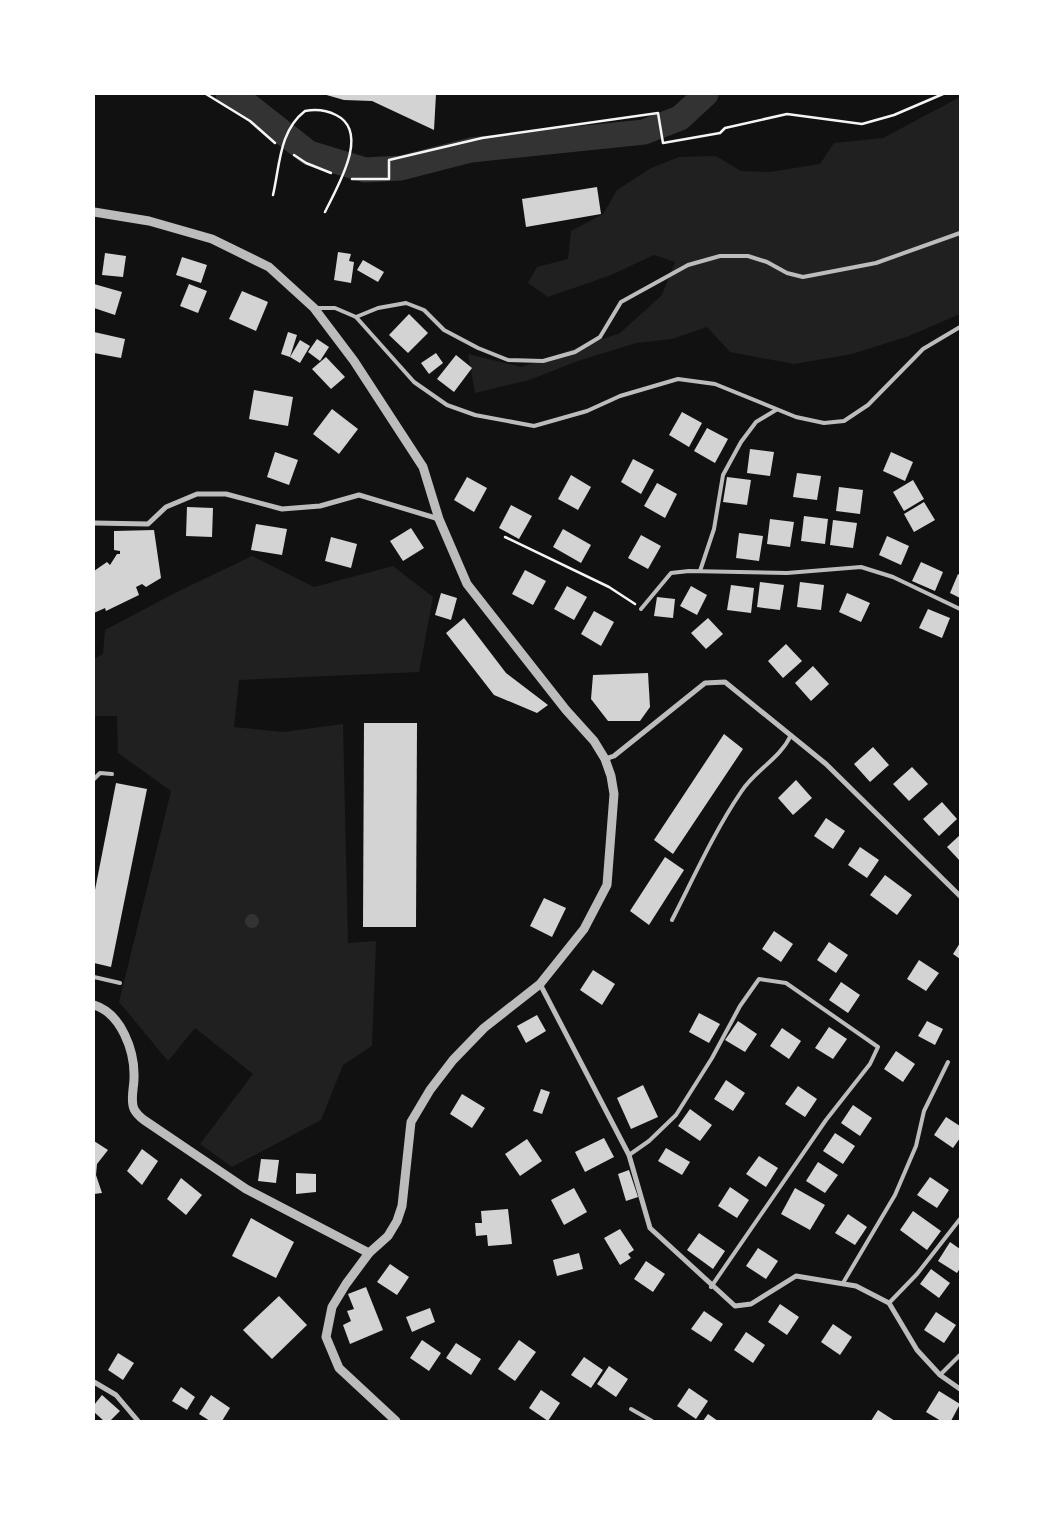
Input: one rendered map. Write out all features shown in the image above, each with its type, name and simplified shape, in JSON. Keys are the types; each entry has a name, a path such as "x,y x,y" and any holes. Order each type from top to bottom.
{"street":[{"path":"94,212 149,221 212,239 269,267 314,308 354,361 423,467 438,519 467,584 566,710 594,741 605,759 614,794 607,885 584,929 540,984 484,1028 453,1060 430,1090 411,1122 402,1206 397,1221 388,1236 370,1252 346,1284 332,1307 326,1337 339,1368 396,1421"},
{"path":"94,523 148,524 166,507 197,494 226,494 282,509 320,506 359,495 438,519"},
{"path":"605,759 614,756 704,683 725,682 826,764 960,896"},
{"path":"540,984 629,1155 650,1228 711,1287 735,1306 750,1304 796,1276 856,1286 889,1303 917,1350 940,1375 960,1389"},
{"path":"94,1005 114,1016 131,1051 134,1077 132,1104 134,1111 144,1120 246,1189 370,1252"},
{"path":"94,1382 116,1395 138,1421"}],"lane":[{"path":"356,317 378,308 406,303 424,310 444,330 478,348 508,360 542,361 575,352 600,337 621,302 688,265 720,256 748,256 767,262 787,273 803,277 876,263 960,233"},
{"path":"314,308 335,308 356,317 414,382 447,406 475,415 534,426 587,411 620,396 678,379 715,384 796,417 824,423 844,421 868,405 923,349 960,327"},
{"path":"700,571 714,529 723,476 741,442 756,422 776,410"},
{"path":"642,609 671,573 700,571 786,573 861,567 893,577 960,609"},
{"path":"672,920 727,812 755,774 778,756 791,735"},
{"path":"94,779 100,772 112,774"},
{"path":"94,978 120,983"},
{"path":"629,1155 649,1141 676,1115 712,1058 740,1006 759,979 786,983 878,1047 870,1064 826,1120 711,1287"},
{"path":"843,1283 895,1195 916,1146 924,1111 948,1062"},
{"path":"889,1303 917,1274 960,1219"},
{"path":"940,1375 960,1355"},
{"path":"631,1409 652,1421"}],"path":[{"path":"206,94 250,121 275,143"},
{"path":"352,179 389,179 389,160 482,138 658,113 663,143 720,133 725,128 787,114 862,124 894,116 943,94"},
{"path":"273,195 284,140 292,123 305,111 329,111 350,125 352,144 325,212"},
{"path":"294,155 306,163 331,173"},
{"path":"506,536 609,587 642,609"}],"shaded area":[{"path":"960,97 960,314 909,336 852,354 794,364 730,352 707,327 672,339 636,343 578,361 529,380 475,393 468,354 521,367 620,333 662,295 675,262 654,255 611,275 548,297 528,283 537,267 568,259 571,231 603,214 617,190 651,168 679,157 716,156 741,171 770,172 820,164 834,143 883,138"},
{"path":"252,556 314,587 393,566 433,597 419,672 239,680 234,727 283,732 343,724 348,943 376,941 372,1046 343,1065 321,1120 232,1167 200,1144 253,1074 195,1028 168,1061 119,1002 171,791 118,753 117,716 94,716 94,659 103,654 105,630 175,593"},
{"path":"249,914 255,914 259,921 255,928 249,928 245,924 245,918"}],"building":[{"path":"323,94 436,94 434,130 372,101 344,100"},
{"path":"597,187 601,214 526,227 522,199"},
{"path":"338,252 351,254 349,261 354,262 351,283 334,280"},
{"path":"105,253 126,256 123,277 102,275"},
{"path":"182,257 207,265 201,283 176,275"},
{"path":"363,260 384,272 378,282 357,270"},
{"path":"94,284 122,292 115,315 94,308"},
{"path":"189,284 207,291 198,313 180,306"},
{"path":"242,291 268,302 256,331 229,319"},
{"path":"409,314 428,333 408,353 389,335"},
{"path":"94,332 125,339 121,358 94,353"},
{"path":"288,332 297,335 290,357 281,354"},
{"path":"317,339 329,347 320,361 308,352"},
{"path":"300,340 310,346 300,363 290,357"},
{"path":"436,353 443,363 429,374 421,363"},
{"path":"456,355 472,368 454,392 437,379"},
{"path":"326,357 345,377 331,389 312,369"},
{"path":"254,390 293,397 288,426 249,419"},
{"path":"332,409 358,429 339,454 313,434"},
{"path":"682,412 702,423 689,447 669,435"},
{"path":"707,428 728,439 715,463 694,451"},
{"path":"750,449 774,452 770,476 747,473"},
{"path":"275,452 298,460 289,485 267,477"},
{"path":"891,452 913,462 905,481 883,471"},
{"path":"633,459 654,470 641,494 621,482"},
{"path":"797,473 821,476 817,500 793,497"},
{"path":"571,475 591,487 578,510 558,499"},
{"path":"467,477 487,488 474,512 454,500"},
{"path":"727,477 751,480 747,505 723,502"},
{"path":"913,480 924,499 904,511 893,492"},
{"path":"657,483 677,494 665,518 644,506"},
{"path":"839,487 863,490 860,514 836,511"},
{"path":"924,502 935,520 914,532 904,514"},
{"path":"511,505 532,516 519,539 499,528"},
{"path":"187,507 213,508 212,537 186,536"},
{"path":"804,516 828,519 825,544 801,541"},
{"path":"770,519 794,522 790,547 767,544"},
{"path":"833,520 857,523 853,548 830,545"},
{"path":"256,524 287,529 282,555 251,550"},
{"path":"411,528 424,548 403,561 390,541"},
{"path":"563,529 591,545 581,563 553,547"},
{"path":"154,530 161,578 146,587 142,584 136,587 139,595 106,611 105,608 94,613 94,571 107,562 110,565 117,554 120,554 120,551 114,550 114,531"},
{"path":"739,533 763,536 759,561 736,558"},
{"path":"641,535 661,546 648,569 628,558"},
{"path":"887,536 909,546 901,565 879,555"},
{"path":"331,537 357,544 351,568 325,561"},
{"path":"921,562 943,572 935,591 912,581"},
{"path":"525,570 546,581 533,605 512,594"},
{"path":"958,574 960,575 960,598 950,593"},
{"path":"760,582 784,585 780,610 757,607"},
{"path":"800,582 824,585 821,610 797,607"},
{"path":"731,585 754,588 751,613 727,610"},
{"path":"567,586 587,597 574,620 554,609"},
{"path":"691,586 707,595 697,615 680,606"},
{"path":"441,593 457,598 451,620 435,615"},
{"path":"847,593 870,603 861,622 839,612"},
{"path":"657,597 675,599 673,618 654,616"},
{"path":"928,609 950,618 942,638 919,628"},
{"path":"594,611 614,622 601,646 581,634"},
{"path":"464,618 506,673 548,705 537,713 494,695 446,633"},
{"path":"708,618 723,634 706,649 691,633"},
{"path":"786,644 802,661 783,678 768,661"},
{"path":"813,666 829,684 811,701 795,683"},
{"path":"648,673 650,707 640,721 608,721 591,699 593,675"},
{"path":"364,723 417,723 416,927 363,927"},
{"path":"724,734 743,749 673,854 654,840"},
{"path":"873,747 889,765 870,782 854,764"},
{"path":"912,767 928,784 909,801 893,784"},
{"path":"796,780 812,798 793,815 778,798"},
{"path":"116,783 147,789 111,967 94,963 94,895"},
{"path":"942,802 957,819 939,836 923,819"},
{"path":"826,818 845,831 833,849 814,836"},
{"path":"960,835 960,861 947,847"},
{"path":"860,847 879,860 867,878 848,865"},
{"path":"665,857 684,870 649,925 630,911"},
{"path":"885,875 912,895 897,915 870,895"},
{"path":"544,898 566,908 552,937 530,926"},
{"path":"774,931 793,944 781,962 762,949"},
{"path":"829,942 848,955 836,973 817,960"},
{"path":"960,943 960,959 953,954"},
{"path":"919,960 939,973 926,991 907,979"},
{"path":"593,970 615,984 602,1005 580,990"},
{"path":"841,982 860,995 848,1013 829,1000"},
{"path":"699,1013 720,1024 709,1043 689,1032"},
{"path":"537,1015 546,1031 526,1043 517,1026"},
{"path":"738,1021 757,1034 745,1052 725,1040"},
{"path":"927,1021 943,1029 935,1045 918,1036"},
{"path":"829,1027 847,1039 833,1059 815,1048"},
{"path":"782,1028 801,1041 789,1059 770,1046"},
{"path":"896,1051 915,1064 903,1082 884,1069"},
{"path":"726,1080 745,1093 733,1111 714,1099"},
{"path":"643,1085 658,1117 631,1129 617,1098"},
{"path":"798,1086 817,1099 805,1117 785,1104"},
{"path":"541,1089 550,1092 542,1114 533,1111"},
{"path":"462,1094 485,1108 472,1128 450,1114"},
{"path":"853,1105 872,1118 860,1136 841,1123"},
{"path":"690,1109 712,1125 700,1141 678,1126"},
{"path":"946,1117 960,1126 960,1138 953,1148 934,1135"},
{"path":"835,1133 855,1146 843,1164 823,1151"},
{"path":"604,1138 614,1157 585,1172 575,1152"},
{"path":"527,1139 542,1161 520,1176 505,1154"},
{"path":"94,1141 108,1150 97,1164 96,1175 102,1193 94,1194"},
{"path":"666,1148 690,1162 682,1175 658,1161"},
{"path":"142,1149 158,1161 142,1185 127,1171"},
{"path":"759,1156 778,1168 766,1187 746,1174"},
{"path":"261,1159 279,1160 276,1183 258,1181"},
{"path":"818,1162 838,1175 825,1193 806,1181"},
{"path":"629,1170 638,1197 626,1201 618,1174"},
{"path":"296,1173 316,1174 316,1192 296,1194"},
{"path":"930,1177 949,1190 937,1208 917,1195"},
{"path":"181,1178 202,1195 186,1215 167,1199"},
{"path":"730,1187 749,1200 737,1218 718,1206"},
{"path":"574,1188 587,1212 564,1225 551,1200"},
{"path":"795,1188 825,1205 810,1230 781,1214"},
{"path":"508,1209 512,1244 488,1246 487,1235 476,1236 475,1223 482,1223 481,1211"},
{"path":"913,1211 941,1231 927,1250 900,1230"},
{"path":"848,1214 867,1227 855,1245 835,1233"},
{"path":"251,1218 294,1242 276,1278 232,1256"},
{"path":"620,1229 634,1250 628,1254 631,1258 620,1265 604,1238"},
{"path":"699,1233 725,1251 713,1269 687,1250"},
{"path":"950,1242 960,1249 960,1268 957,1273 938,1261"},
{"path":"758,1248 778,1261 766,1279 746,1266"},
{"path":"579,1253 583,1269 557,1276 553,1260"},
{"path":"646,1261 665,1274 653,1292 634,1279"},
{"path":"390,1264 409,1277 397,1295 377,1282"},
{"path":"931,1269 950,1283 939,1298 920,1284"},
{"path":"366,1287 383,1330 350,1344 343,1325 351,1321 347,1311 354,1309 348,1294"},
{"path":"279,1296 307,1325 272,1359 243,1330"},
{"path":"780,1304 799,1317 787,1335 768,1322"},
{"path":"430,1308 435,1322 412,1332 406,1317"},
{"path":"704,1311 723,1324 711,1342 691,1329"},
{"path":"936,1312 956,1325 944,1343 924,1330"},
{"path":"833,1324 852,1337 840,1355 821,1342"},
{"path":"746,1332 765,1345 753,1363 734,1350"},
{"path":"422,1340 441,1353 429,1371 410,1358"},
{"path":"519,1340 536,1352 515,1381 498,1369"},
{"path":"456,1343 481,1359 471,1375 446,1358"},
{"path":"118,1353 134,1363 123,1380 108,1370"},
{"path":"584,1357 603,1370 591,1388 571,1375"},
{"path":"609,1366 628,1379 616,1397 597,1384"},
{"path":"181,1387 195,1397 187,1410 172,1401"},
{"path":"689,1388 708,1401 696,1419 677,1406"},
{"path":"541,1390 560,1403 548,1421 529,1408"},
{"path":"939,1391 960,1404 951,1421 941,1421 926,1412"},
{"path":"102,1395 120,1411 110,1421 104,1421 94,1412 94,1405"},
{"path":"211,1395 230,1408 222,1421 210,1421 199,1414"},
{"path":"878,1410 895,1421 871,1421"},
{"path":"708,1414 718,1421 703,1421"}],"waterway":[{"path":"228,94 248,105 309,153 365,170 401,168 471,150 644,132 680,118 706,94"}]}
